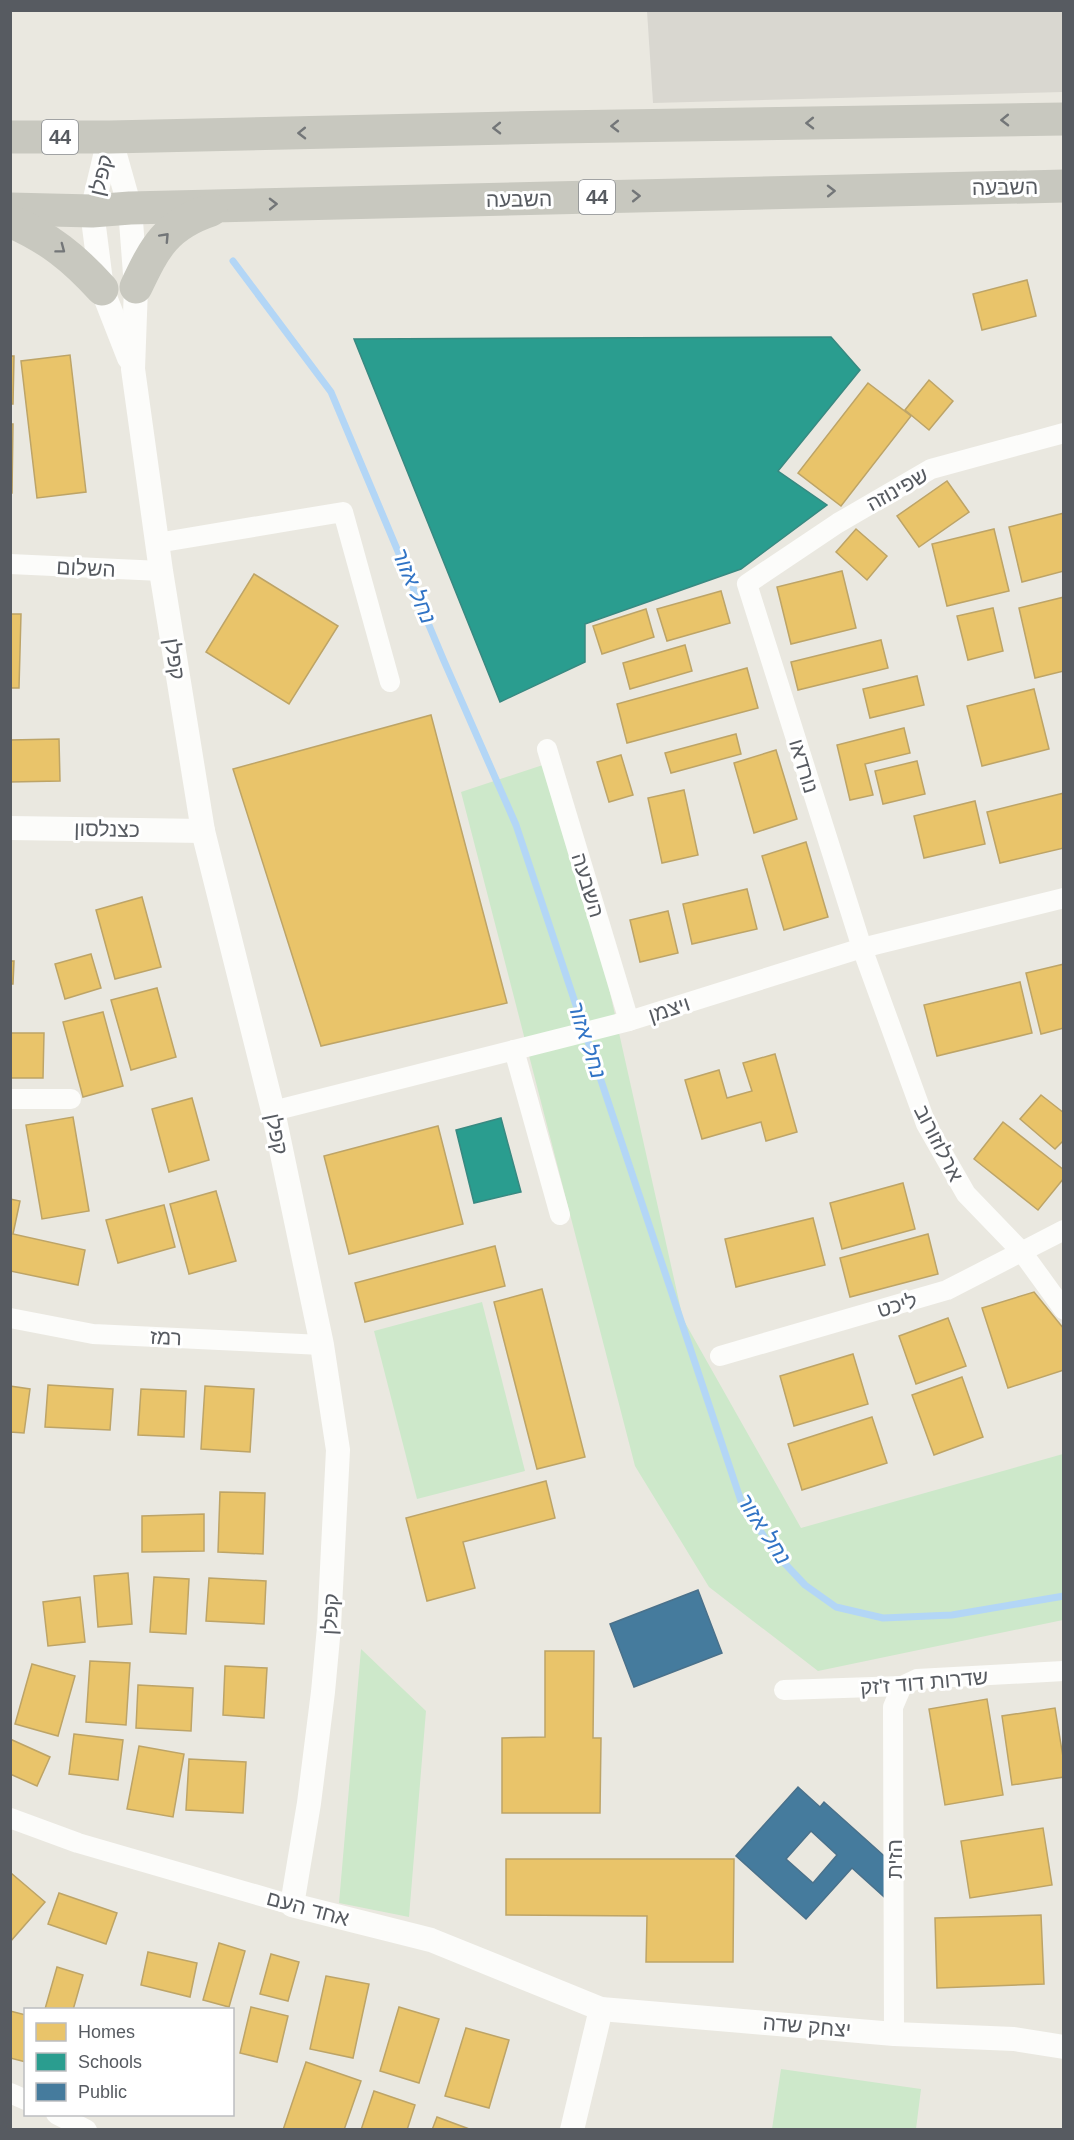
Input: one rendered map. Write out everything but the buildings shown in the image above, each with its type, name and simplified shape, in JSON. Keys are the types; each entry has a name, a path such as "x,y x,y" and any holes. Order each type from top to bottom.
{"highway":[{"name":"44","path":"10,137 1064,119"},
{"name":"השבעה","path":"10,209 92,212 130,208 225,205 1064,186"},
{"path":"136,287 158,244 176,226 225,205"},
{"path":"10,221 39,234 57,246 77,262 102,289"}],"street":[{"name":"קפלן","path":"110,137 130,208 136,287 133,369 161,571 203,831 273,1111 322,1346 338,1450 329,1627 309,1803 292,1905"},
{"name":"קפלן","path":"110,137 92,212 102,289 133,369"},
{"name":"שפינוזה","path":"747,584 838,523 931,469 1064,433"},
{"path":"157,543 343,512 390,682"},
{"name":"השלום","path":"10,564 161,571"},
{"name":"נורדאו","path":"747,584 862,948"},
{"name":"השבעה","path":"547,749 620,1024"},
{"name":"כצנלסון","path":"10,828 203,831"},
{"name":"ויצמן","path":"273,1111 620,1024 862,948 1064,898"},
{"name":"ארלוזורוב","path":"862,948 926,1124 966,1194 1022,1252 1064,1310"},
{"path":"514,1050 560,1215"},
{"path":"10,1099 71,1099"},
{"name":"ליכט","path":"720,1356 947,1290 1064,1230"},
{"name":"רמז","path":"10,1318 93,1334 322,1346"},
{"name":"שדרות דוד ז'זק","path":"784,1690 902,1686 917,1679 1064,1671"},
{"name":"הזית","path":"894,2034 893,1707 902,1686"},
{"name":"אחד העם","path":"10,1818 78,1843 292,1905 431,1940 601,2009"},
{"path":"572,2130 601,2009"},
{"name":"יצחק שדה","path":"601,2009 894,2034 1014,2039 1064,2047"},
{"name":"יצחק שדה","path":"1014,2039 1064,2029"},
{"path":"10,2093 24,2099"},
{"path":"58,2116 87,2130"}],"shaded area":[{"path":"647,11 1063,11 1063,92 653,103"}],"green space":[{"path":"558,760 683,1319 801,1528 1063,1454 1063,1620 818,1671 709,1587 635,1466 461,792"},
{"path":"482,1302 525,1471 417,1499 374,1331"},
{"path":"361,1649 426,1711 409,1917 339,1903"},
{"path":"781,2069 921,2089 916,2129 772,2129"}],"waterway":[{"name":"נחל אזור","path":"233,261 331,392 516,825 741,1501 774,1552 805,1585 836,1607 883,1618 952,1615 1064,1596"}]}
